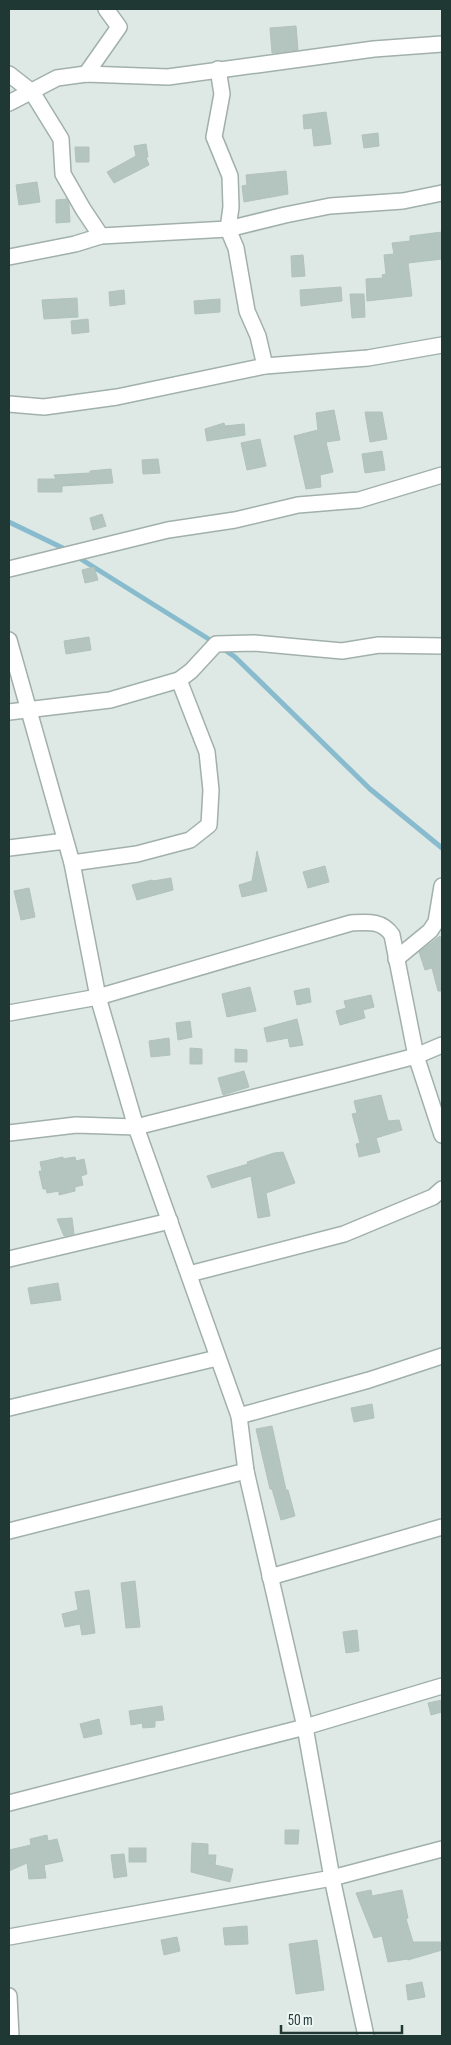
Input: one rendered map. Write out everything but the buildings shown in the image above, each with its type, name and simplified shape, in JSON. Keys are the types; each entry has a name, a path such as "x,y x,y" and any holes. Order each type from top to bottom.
{"street":[{"path":"86,74 119,27 106,9"},
{"path":"9,103 57,78 86,74 168,77 374,49 442,44"},
{"path":"218,69 222,94 214,138 230,176 231,207 228,229 236,248 247,311 258,336 265,366"},
{"path":"9,74 32,92 61,138 62,174 101,236"},
{"path":"9,257 75,244 101,236 228,229 330,206 394,202 442,193"},
{"path":"9,404 44,407 117,397 265,366 368,358 442,345"},
{"path":"9,569 168,530 235,520 298,505 359,500 442,475"},
{"path":"9,640 11,656 72,863 98,997 136,1127 239,1416 246,1471 305,1727 332,1878 366,2036"},
{"path":"9,712 110,700 179,680 191,671 216,644 254,643 342,651 379,645 442,646"},
{"path":"72,863 137,854 190,840 209,825 211,790 207,752 179,680"},
{"path":"9,848 65,841"},
{"path":"396,959 430,931 436,922 442,886"},
{"path":"9,1013 98,997 351,923 375,922 388,929 392,935 416,1056 442,1135"},
{"path":"9,1133 76,1125 136,1127 416,1056 442,1045"},
{"path":"189,1274 344,1234 433,1197 442,1189"},
{"path":"9,1259 170,1221"},
{"path":"239,1416 369,1380 442,1356"},
{"path":"9,1408 217,1358"},
{"path":"9,1530 246,1471"},
{"path":"270,1577 442,1527"},
{"path":"9,1803 305,1727 442,1686"},
{"path":"9,1937 332,1878 442,1849"},
{"path":"9,1996 11,2036"}],"waterway":[{"path":"9,522 69,551"},
{"path":"76,556 215,643"},
{"path":"222,648 235,657 370,789 442,848"}]}
